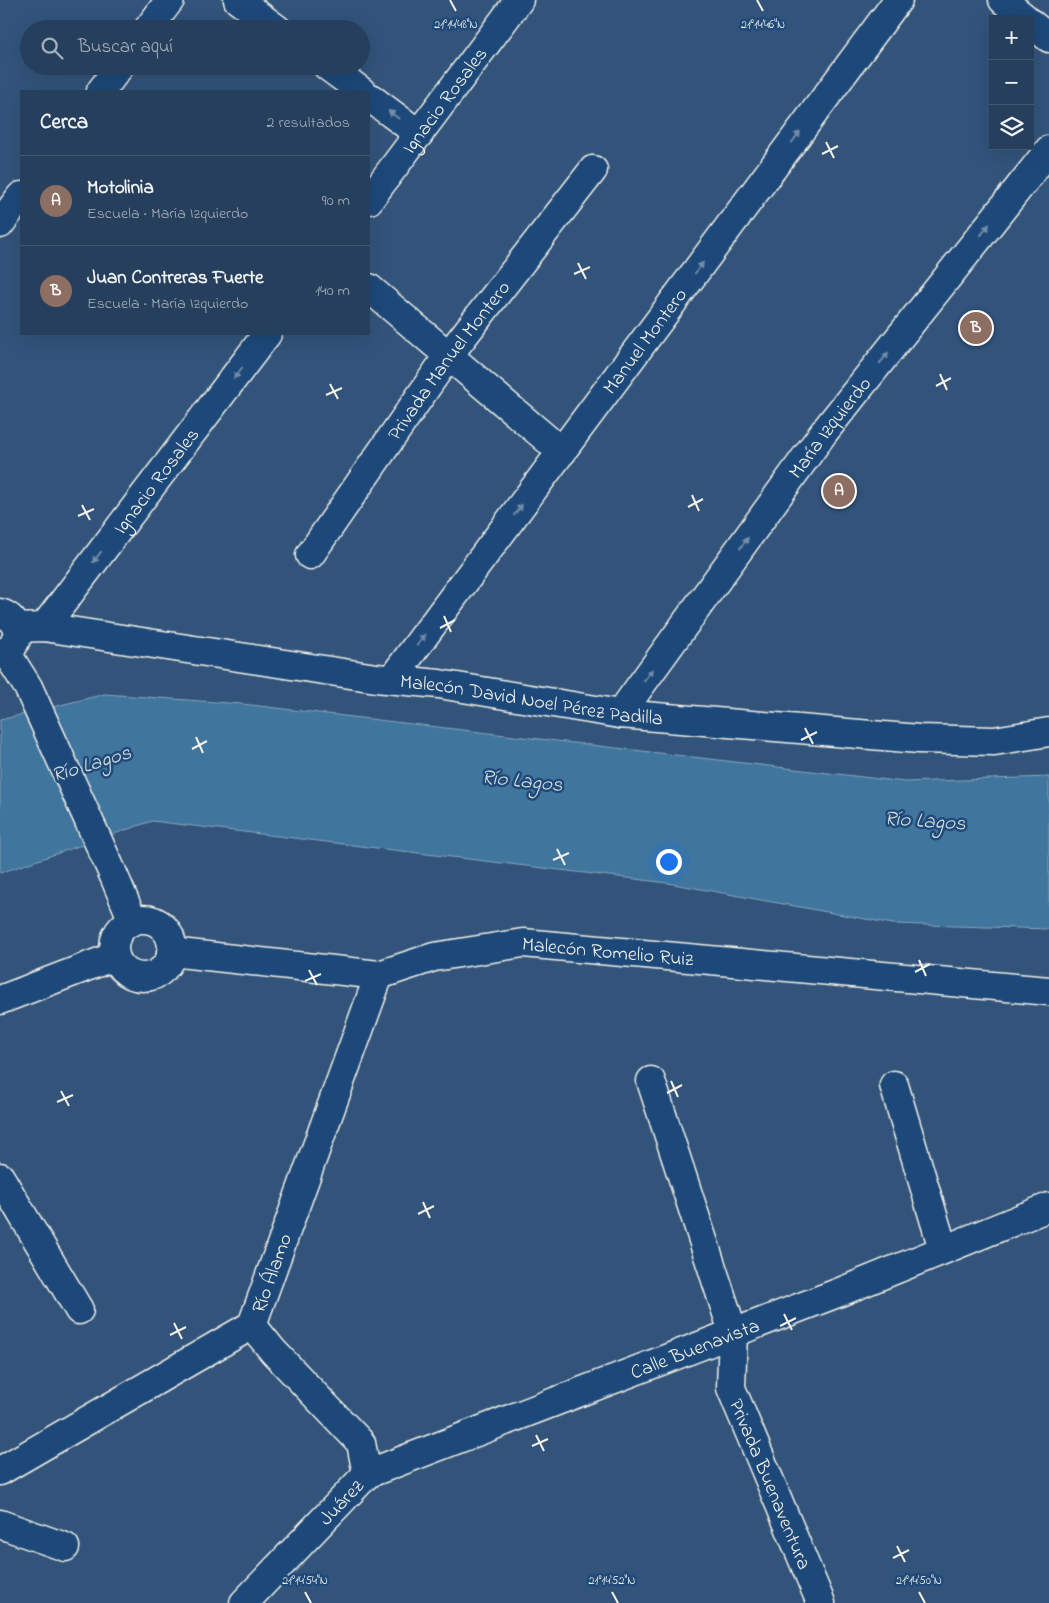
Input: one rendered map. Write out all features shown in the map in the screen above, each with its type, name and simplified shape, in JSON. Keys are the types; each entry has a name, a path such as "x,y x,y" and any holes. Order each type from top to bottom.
{"street":[{"path":"155,20 170,0"},
{"path":"238,0 265,20"},
{"name":"Ignacio Rosales","path":"370,199 519,0"},
{"name":"Manuel Montero","path":"392,679 898,0"},
{"path":"1003,0 1021,15"},
{"path":"1034,26 1049,38"},
{"path":"102,90 113,75"},
{"path":"339,75 360,90"},
{"path":"370,98 419,134"},
{"name":"María Izquierdo","path":"620,714 824,432 1049,150"},
{"name":"Privada Manuel Montero","path":"310,555 448,356 593,170"},
{"path":"0,224 20,197"},
{"path":"370,289 562,452"},
{"name":"Ignacio Rosales","path":"44,627 266,335"},
{"name":"Malecón David Noel Pérez Padilla","path":"6,637 44,627 376,678 439,684 620,714 919,739 994,741 1049,732"},
{"path":"6,637 133,922"},
{"path":"142,919 152,921 161,926 168,934 171,952 168,962 162,970 144,978 135,976 126,972 119,964 115,956 115,939 125,925 142,919"},
{"name":"Malecón Romelio Ruiz","path":"171,952 379,975 434,957 523,943 1049,991"},
{"path":"0,1000 115,956"},
{"name":"Río Álamo","path":"0,1471 252,1325 379,975"},
{"path":"651,1081 733,1332"},
{"path":"894,1085 943,1250"},
{"path":"0,1177 79,1310"},
{"name":"Calle Buenavista","path":"367,1474 840,1292 1049,1207"},
{"name":"Juárez","path":"244,1603 367,1474 361,1443 252,1325"},
{"name":"Privada Buenaventura","path":"733,1332 731,1388 822,1603"},
{"path":"0,1524 65,1547"}],"water":[{"name":"Río Lagos","path":"105,694 242,704 905,782 1049,777 1049,929 893,924 668,883 152,821 0,873 0,720"}],"place":[{"name":"Juan Contreras Fuerte","path":"976,328"},
{"name":"Motolinia","path":"839,491"}]}
